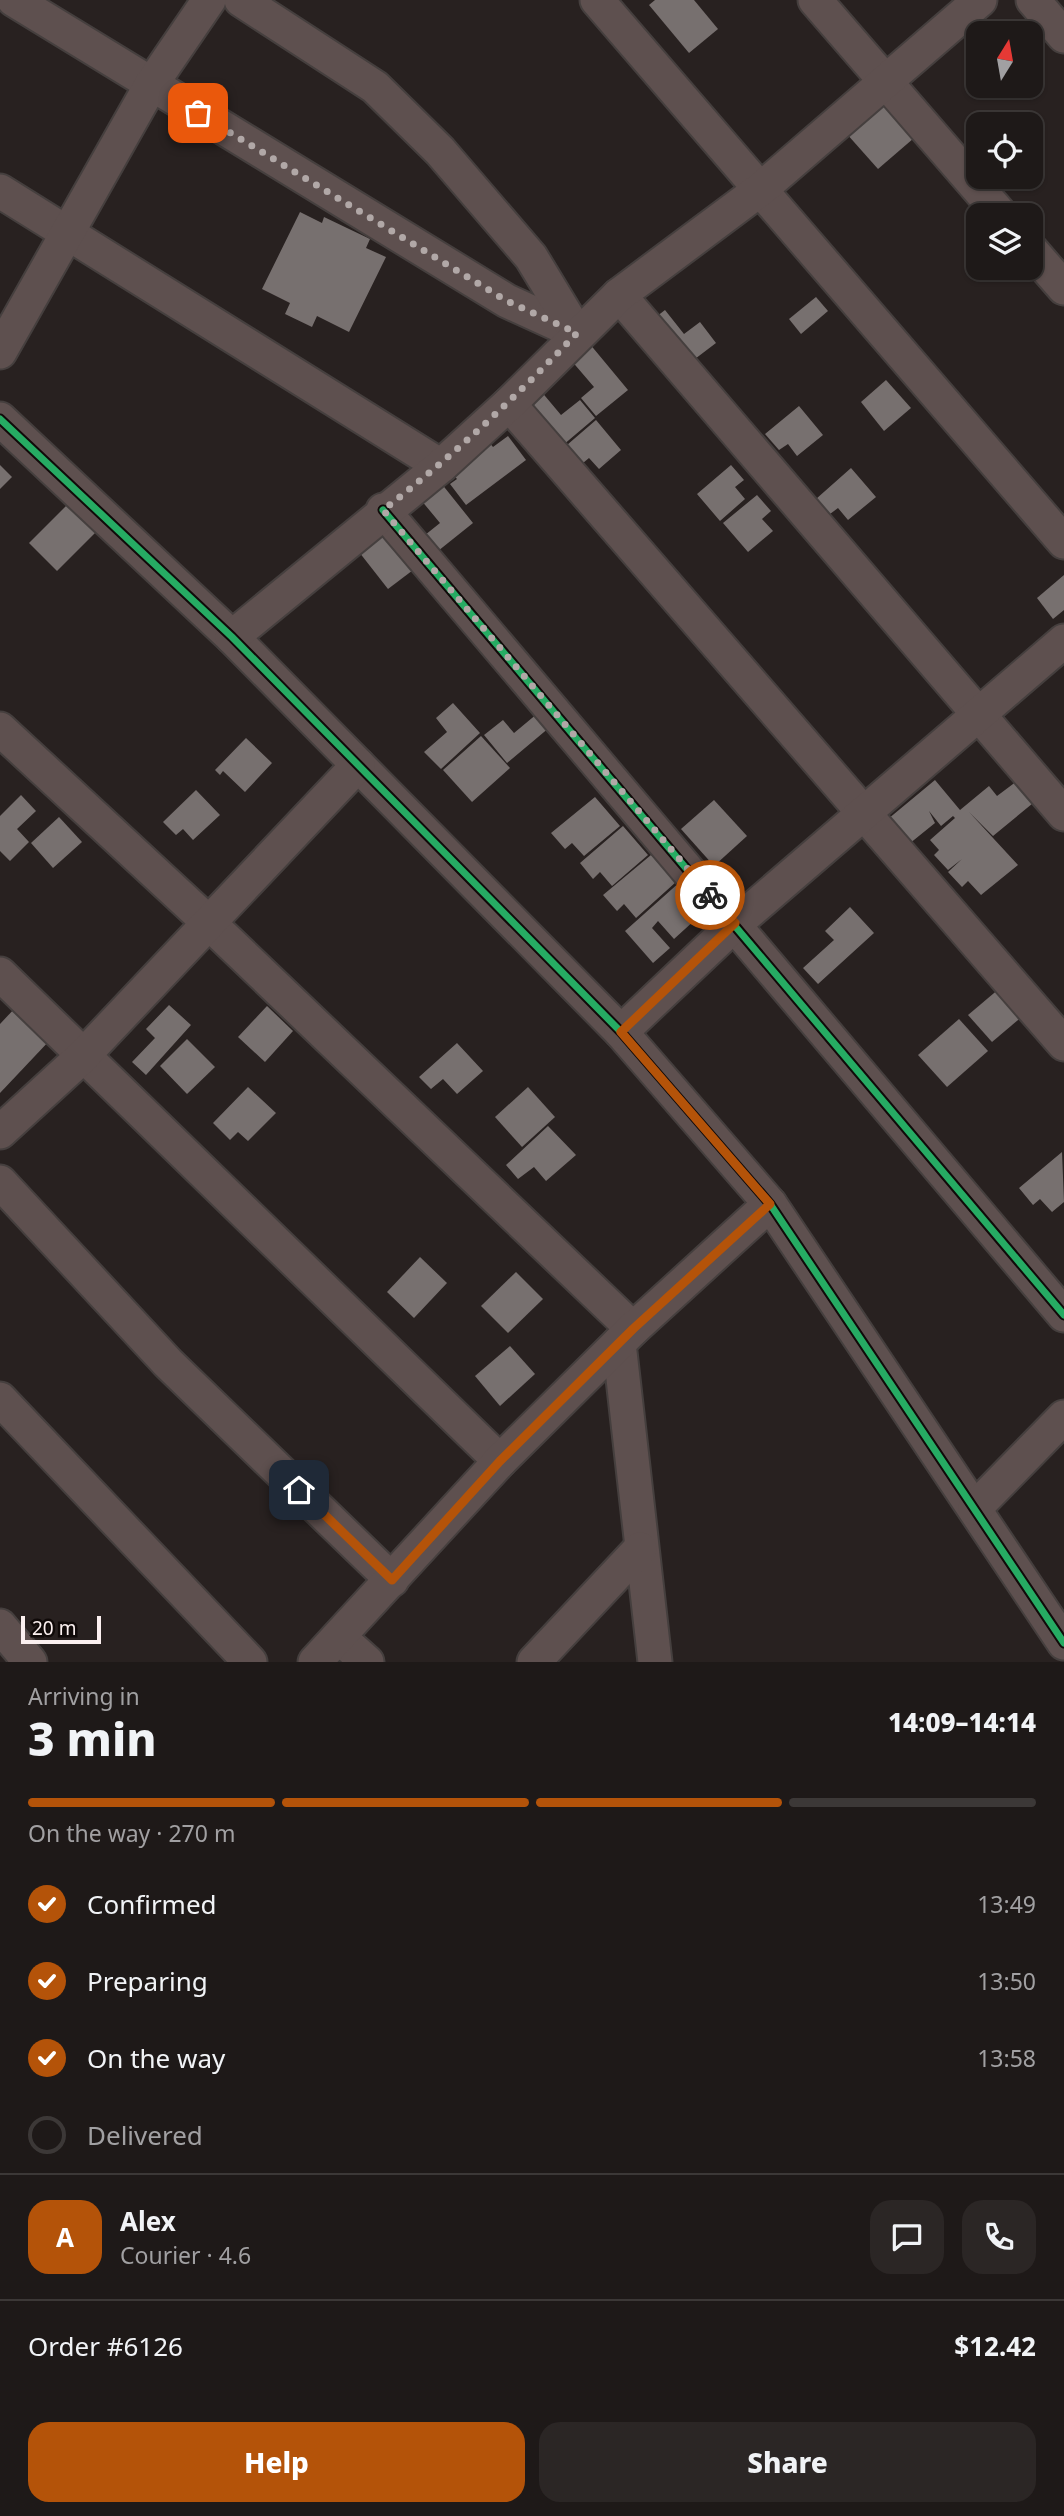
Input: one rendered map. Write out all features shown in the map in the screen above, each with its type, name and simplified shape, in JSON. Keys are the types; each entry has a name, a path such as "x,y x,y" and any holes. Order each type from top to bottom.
{"street":[{"path":"14,0 507,301 577,333"},
{"path":"0,352 150,85 209,0"},
{"path":"241,0 375,87 430,142 531,257 577,333"},
{"path":"597,0 1064,542"},
{"path":"815,0 991,203"},
{"path":"232,637 383,510 440,466 509,404 577,333 619,295 761,189 884,80 980,0"},
{"path":"1033,0 1064,36"},
{"path":"0,191 440,466"},
{"path":"1043,264 1064,288"},
{"path":"619,295 1064,814"},
{"path":"509,404 1064,1044"},
{"path":"0,419 232,637 621,1032 770,1204 850,1328 975,1508 1064,1643"},
{"path":"383,510 1064,1315"},
{"path":"621,1032 735,923 1064,641"},
{"path":"0,729 208,922 626,1336 640,1549 655,1662"},
{"path":"0,1132 82,1057 358,765"},
{"path":"0,974 82,1057 500,1461"},
{"path":"0,1182 167,1363 392,1580"},
{"path":"315,1662 500,1461 626,1336 770,1204"},
{"path":"0,1399 250,1662"},
{"path":"975,1508 1064,1417"},
{"path":"534,1662 640,1549"},
{"path":"0,1626 30,1662"},
{"path":"339,1637 367,1662"}],"building":[{"path":"655,0 694,0 718,29 689,53 649,5"},
{"path":"884,104 914,138 878,169 846,133"},
{"path":"300,212 322,223 324,217 370,239 366,248 386,257 349,332 317,316 312,327 285,314 290,303 262,289"},
{"path":"816,297 828,311 801,334 789,319"},
{"path":"665,310 684,334 700,322 716,343 687,365 652,320"},
{"path":"589,343 628,390 596,416 581,398 594,387 570,359"},
{"path":"886,380 911,408 884,431 861,402"},
{"path":"540,390 561,415 580,400 595,418 556,451 519,408"},
{"path":"799,406 823,435 797,456 788,444 779,450 765,434"},
{"path":"596,420 621,450 599,469 589,458 583,463 567,445"},
{"path":"508,436 526,460 466,505 450,484 457,479 450,471 488,441 493,447"},
{"path":"0,465 12,477 0,489"},
{"path":"731,465 744,480 735,487 745,499 720,521 697,494"},
{"path":"851,468 876,497 848,520 838,508 830,514 816,499"},
{"path":"437,478 473,523 438,551 425,535 440,523 416,494"},
{"path":"757,495 771,511 762,519 773,531 748,552 723,523"},
{"path":"69,503 97,531 57,571 29,543"},
{"path":"381,522 421,564 388,589 352,543"},
{"path":"1064,575 1064,610 1053,619 1037,598"},
{"path":"453,703 480,733 441,769 424,752 447,732 436,718"},
{"path":"538,713 550,727 507,763 484,735 503,720 514,733"},
{"path":"481,736 510,768 472,802 443,770"},
{"path":"246,738 272,763 245,792 223,771 220,775 215,770"},
{"path":"1021,778 1038,799 993,836 969,812 1018,865 981,895 968,881 962,887 948,872 962,859 948,870 934,855 939,850 930,840 955,818 953,816 941,826 929,811 935,823 909,844 888,819 935,780 960,810 989,786 997,796"},
{"path":"196,790 220,815 193,840 183,829 176,835 163,822"},
{"path":"21,795 36,811 17,829 29,842 10,861 0,851 0,816"},
{"path":"595,797 620,826 584,856 572,843 565,849 551,833"},
{"path":"714,800 747,836 714,866 681,829"},
{"path":"59,817 82,842 53,868 31,843"},
{"path":"623,826 648,855 612,886 600,872 593,879 580,863"},
{"path":"651,855 676,882 636,918 624,904 617,911 603,895"},
{"path":"681,881 707,909 674,939 658,921 652,928 670,948 653,963 625,931"},
{"path":"850,907 874,933 818,984 803,968 834,940 825,931"},
{"path":"1000,988 1024,1015 992,1042 968,1015"},
{"path":"169,1005 191,1025 146,1075 132,1062 155,1038 146,1029"},
{"path":"267,1006 293,1031 265,1062 238,1037"},
{"path":"16,1007 51,1039 0,1093 0,1024"},
{"path":"959,1019 988,1051 947,1087 918,1055"},
{"path":"187,1039 215,1067 187,1094 160,1066"},
{"path":"457,1043 483,1071 457,1094 443,1079 431,1089 419,1077"},
{"path":"248,1087 276,1113 248,1141 238,1132 230,1140 213,1123"},
{"path":"528,1087 555,1117 522,1147 495,1117"},
{"path":"548,1126 576,1155 546,1181 534,1167 518,1179 506,1165"},
{"path":"1062,1152 1064,1202 1052,1212 1040,1199 1033,1205 1019,1188"},
{"path":"420,1257 447,1283 414,1318 387,1292"},
{"path":"516,1272 543,1299 508,1333 481,1306"},
{"path":"510,1346 535,1374 500,1406 475,1376"}],"cycle path":[{"path":"0,419 232,637 621,1032 770,1204 1064,1643"},
{"path":"383,510 1064,1315"}],"way so far":[{"path":"198,113 507,301 577,333 509,404 440,466 383,510 710,895"}],"route":[{"path":"299,1490 392,1580 500,1461 633,1329 770,1204 621,1032 735,923 710,895"}]}
